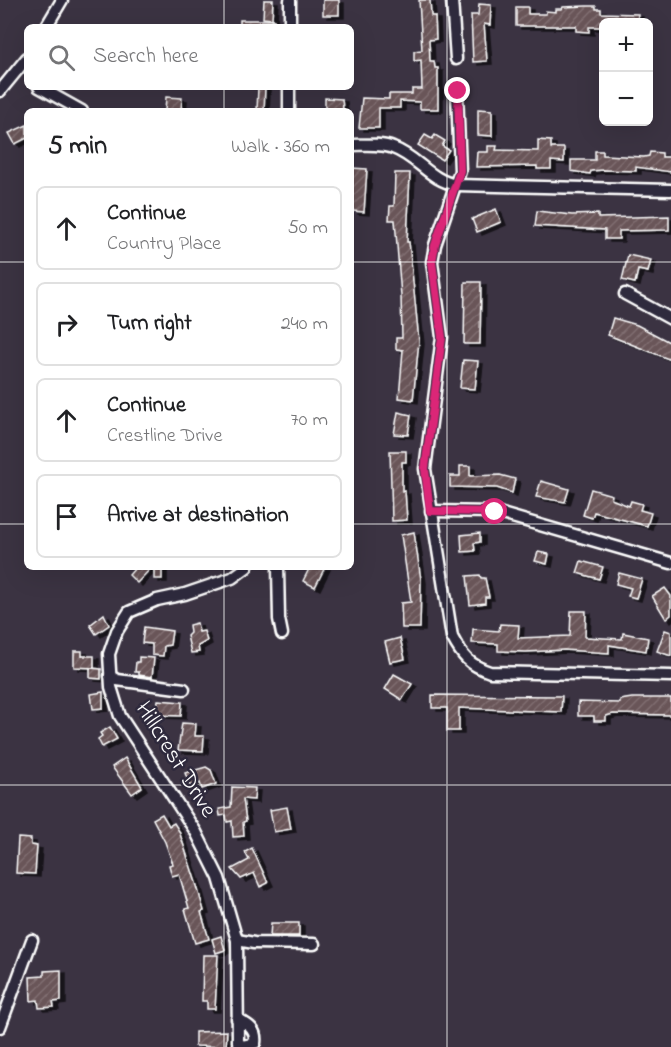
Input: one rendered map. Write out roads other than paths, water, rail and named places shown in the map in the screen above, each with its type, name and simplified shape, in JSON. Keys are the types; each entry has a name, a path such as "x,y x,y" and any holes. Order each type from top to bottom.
{"street":[{"path":"48,24 62,0"},
{"path":"290,24 291,0"},
{"path":"452,0 456,59"},
{"path":"0,91 24,62"},
{"path":"16,74 24,79"},
{"path":"44,90 76,108"},
{"path":"289,90 289,108"},
{"path":"458,91 461,158 457,185 435,245 432,262 442,337 425,469 430,511 440,549 452,637 461,654 472,666 490,672 671,676"},
{"path":"354,145 391,147 403,152 429,175 444,183 457,185 671,190"},
{"path":"626,294 671,319"},
{"path":"430,511 495,512 671,563"},
{"name":"Hillcrest Drive","path":"237,1019 237,940 219,878 196,832 120,716 110,676 109,654 117,631 129,612 157,600 184,594 232,578 243,570"},
{"path":"278,570 279,619 282,634"},
{"path":"110,676 117,680 184,689"},
{"path":"0,1027 32,940"},
{"path":"237,940 254,944 314,945"}]}
